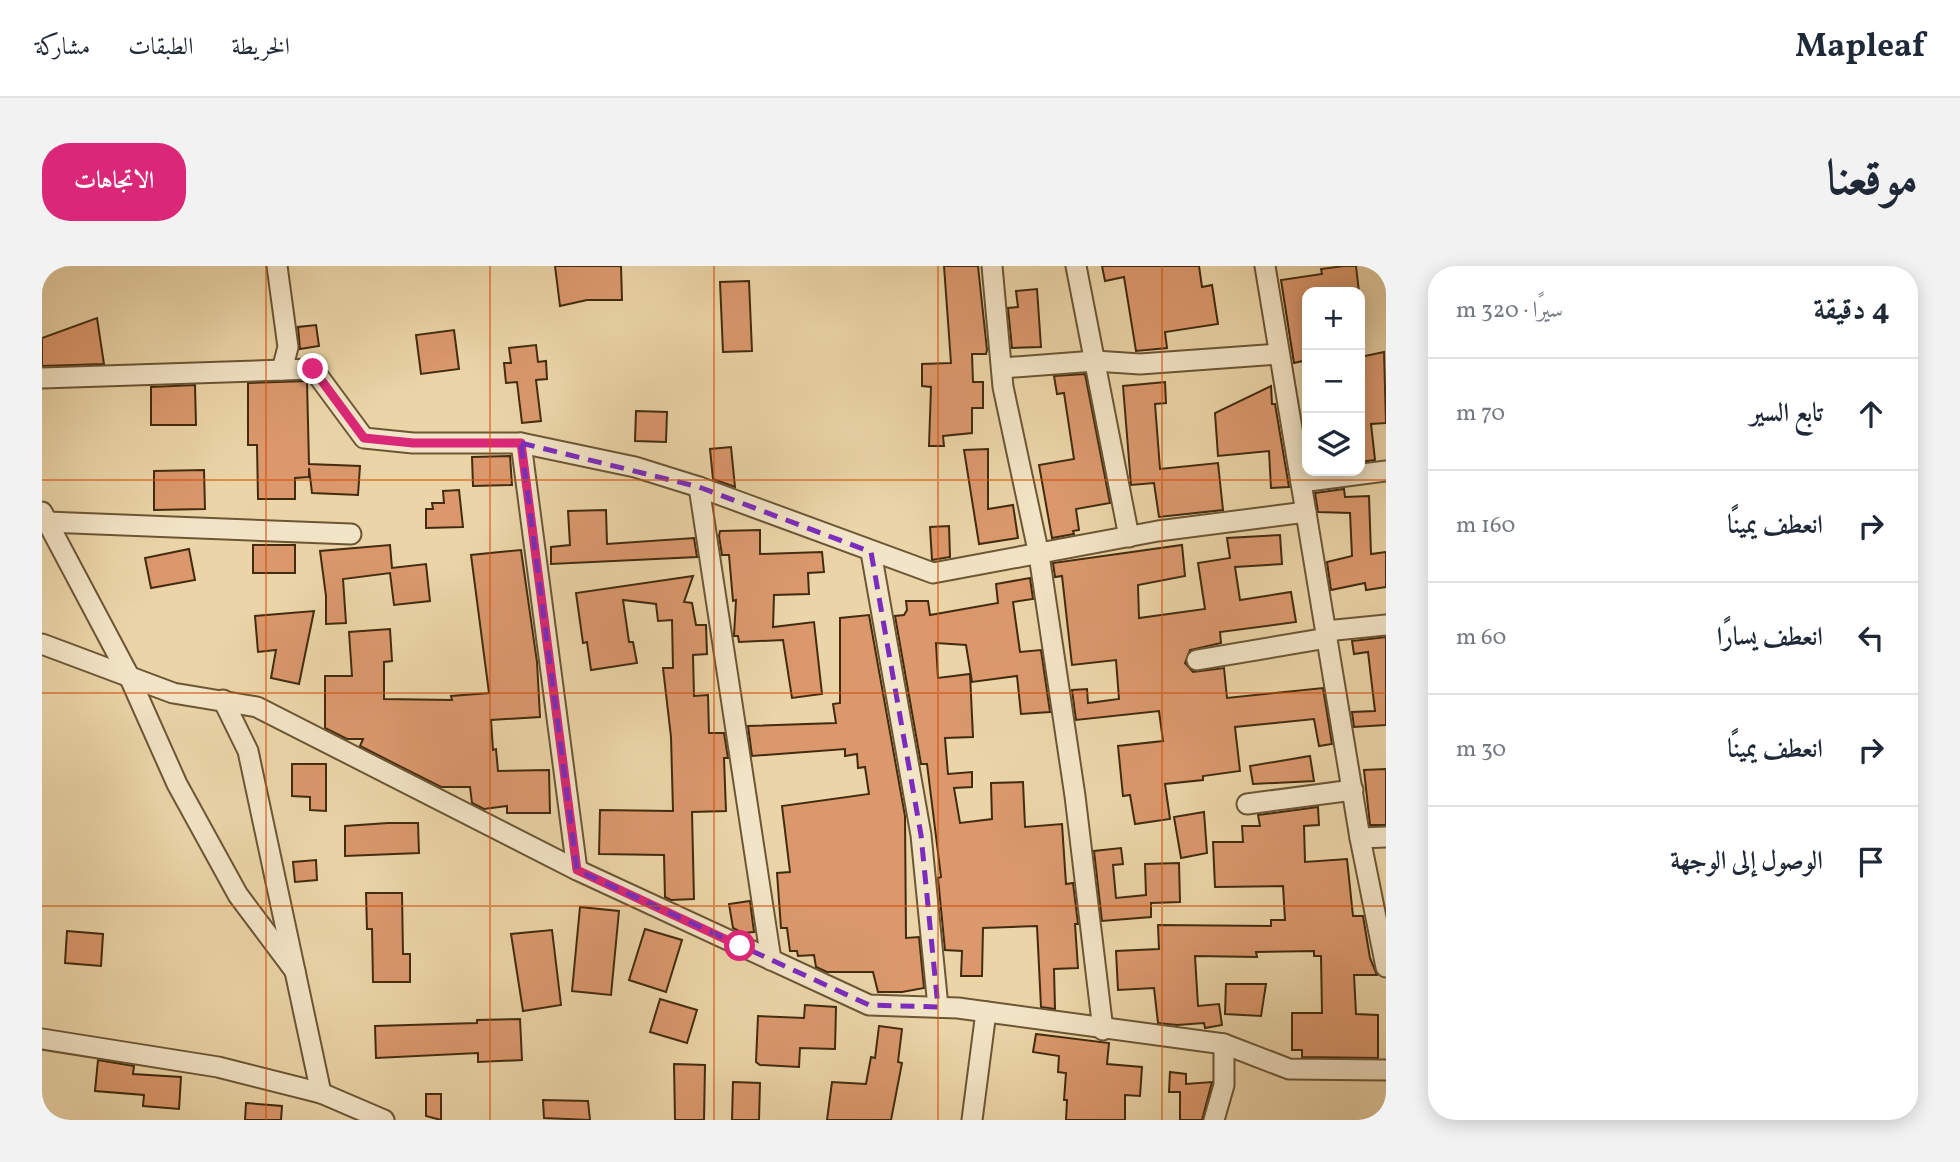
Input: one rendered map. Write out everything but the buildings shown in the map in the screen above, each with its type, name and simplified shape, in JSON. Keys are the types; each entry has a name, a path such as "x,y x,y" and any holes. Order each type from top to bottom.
{"street":[{"path":"277,266 288,348 282,370"},
{"path":"992,266 1003,387 1039,555 1076,796 1103,1030"},
{"path":"1076,266 1129,537"},
{"path":"1265,266 1360,838 1386,967"},
{"path":"1002,369 1096,362 1140,364 1279,354"},
{"path":"42,378 313,369 364,438 413,443 521,443 635,467 699,487 933,573 1129,537 1306,512"},
{"path":"521,443 577,870"},
{"path":"1301,482 1386,471"},
{"path":"699,487 771,960"},
{"path":"44,517 351,534"},
{"path":"44,517 128,674 177,784 238,895 295,971"},
{"path":"872,552 921,835 938,1007"},
{"path":"1197,660 1386,625"},
{"path":"42,644 173,693 257,706 577,870 869,1005 938,1007 986,1012 1103,1030 1223,1044 1289,1069 1386,1070"},
{"path":"223,700 248,751 321,1093"},
{"path":"1247,804 1353,790"},
{"path":"1360,838 1386,836"},
{"path":"972,1120 986,1012"},
{"path":"42,1039 218,1067 321,1093 384,1120"},
{"path":"1214,1120 1223,1085 1223,1044"}],"highlighted area":[{"path":"521,443 699,487 871,552 921,835 938,1007 869,1005 577,870"}],"route":[{"path":"313,369 364,438 413,443 521,443 577,870 740,946"}]}
